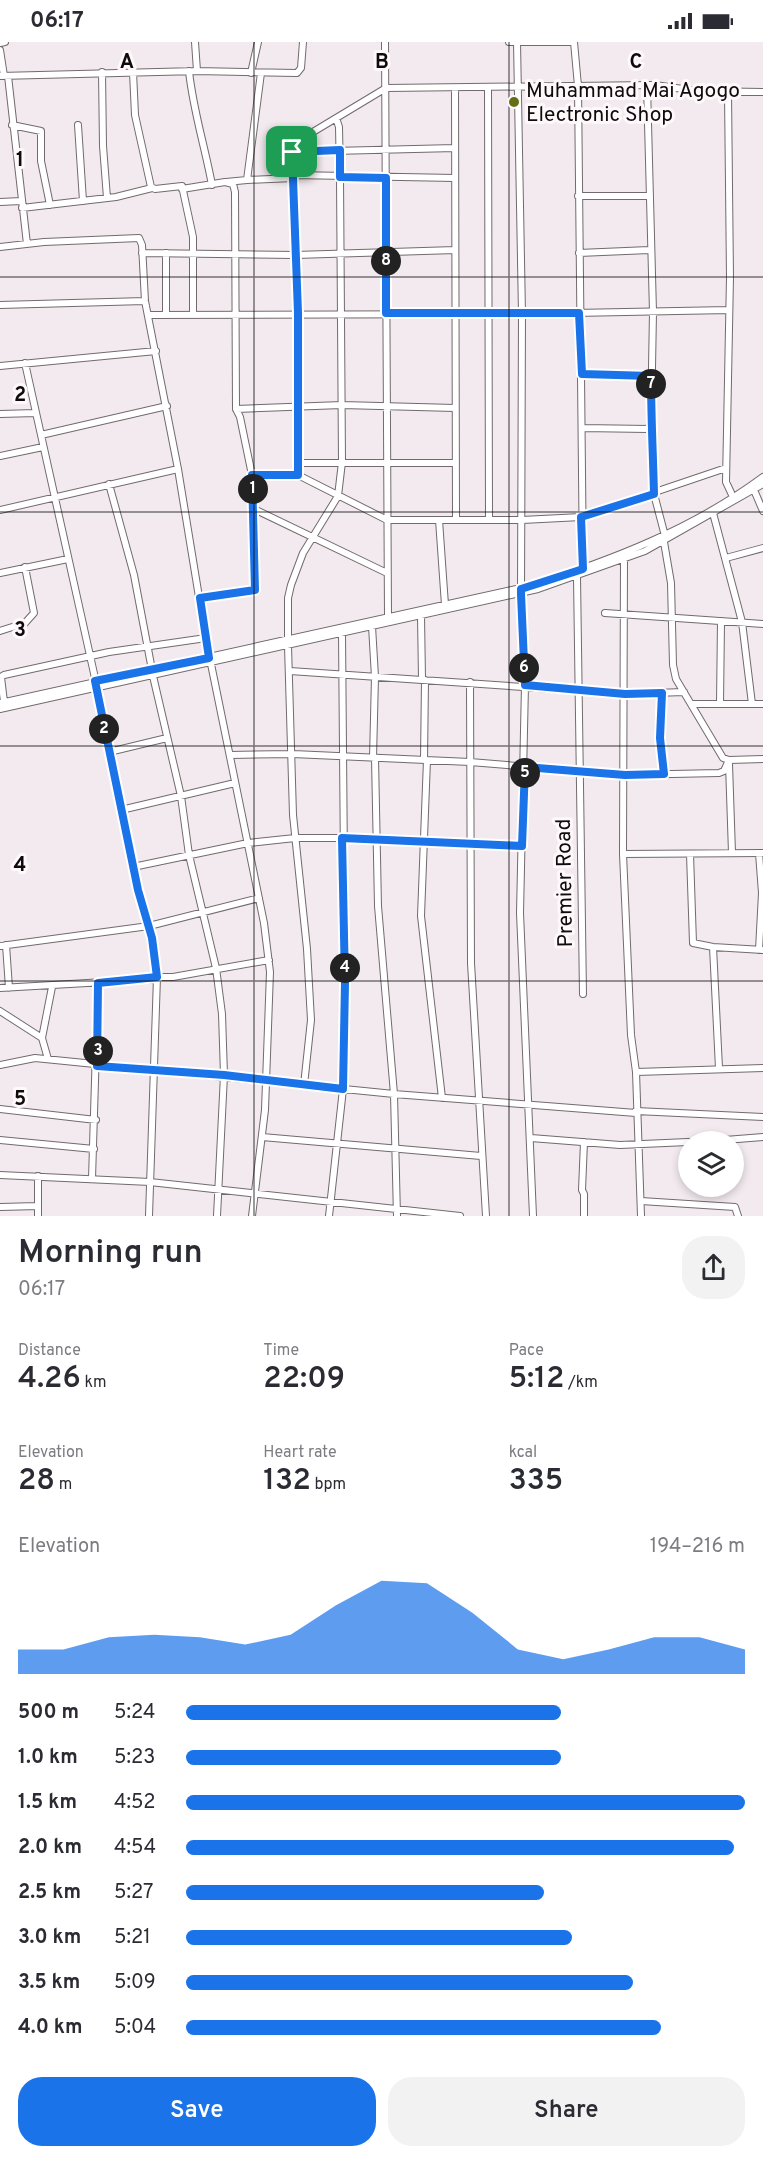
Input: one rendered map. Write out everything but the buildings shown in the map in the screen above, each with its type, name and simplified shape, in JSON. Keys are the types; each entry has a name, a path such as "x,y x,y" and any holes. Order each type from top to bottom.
{"street":[{"path":"0,43 5,42"},
{"path":"195,42 197,71"},
{"path":"251,73 258,42"},
{"path":"4,76 102,72 261,73 300,71 303,42"},
{"path":"386,42 388,617"},
{"path":"509,42 574,42 578,86 583,569"},
{"path":"517,42 522,314 521,591 525,685 521,936 533,1216"},
{"path":"0,50 27,244"},
{"path":"189,71 193,106 202,131 212,185"},
{"path":"102,72 103,146 107,198"},
{"path":"133,72 135,115 152,188"},
{"path":"247,180 261,73"},
{"path":"647,85 649,250 653,312 650,428 653,439 654,494 671,583 673,665 676,679 723,758 729,760 763,759"},
{"path":"298,475 298,313 293,144 386,88 647,85 728,93 763,92"},
{"path":"488,87 489,520"},
{"path":"455,88 456,520"},
{"path":"728,93 729,310 726,482 732,497"},
{"path":"304,1084 311,1020 307,949 295,838 288,598 303,553 338,496 342,462 340,150 339,127 336,118"},
{"path":"12,125 40,132 41,161 50,205"},
{"path":"78,125 83,201"},
{"path":"292,152 455,148"},
{"path":"182,189 225,182 293,177 455,178"},
{"path":"200,598 255,590 252,475 240,417 236,409 235,192 233,184 225,182"},
{"path":"0,202 50,205 107,198 152,188 182,186 193,237 193,315"},
{"path":"578,196 650,196"},
{"path":"0,247 126,237 139,238 145,301 178,469 210,661 259,898 269,960 267,1081 252,1216"},
{"path":"142,253 296,255 455,250"},
{"path":"579,254 649,250"},
{"path":"166,253 166,315"},
{"path":"0,305 145,301"},
{"path":"149,315 522,314 729,310"},
{"path":"0,366 156,351"},
{"path":"25,363 90,656 133,867 148,926 157,978 154,1124 148,1216"},
{"path":"582,374 651,376"},
{"path":"236,409 298,405 455,408"},
{"path":"41,435 166,406"},
{"path":"0,414 36,413"},
{"path":"582,428 650,428"},
{"path":"0,456 43,447"},
{"path":"299,463 456,463"},
{"path":"252,475 298,475 387,520 522,520 581,517 726,468"},
{"path":"0,510 178,469"},
{"path":"206,638 90,656 4,675 2,677 2,703 210,661 388,617 521,591 664,539 763,477"},
{"path":"109,484 134,575 147,647 181,796 189,855 216,968 222,1014 224,1075 217,1216"},
{"path":"288,643 421,616 576,577 624,559 763,484"},
{"path":"754,490 763,511"},
{"path":"254,509 387,573"},
{"path":"713,513 742,622 752,704"},
{"path":"439,520 445,605"},
{"path":"726,558 763,548"},
{"path":"0,573 68,558"},
{"path":"624,559 626,615 623,854 631,1035 636,1072 641,1216"},
{"path":"0,631 25,623 34,613 25,567"},
{"name":"Premier Road","path":"576,577 583,994"},
{"path":"605,614 763,624"},
{"path":"421,616 426,760 422,916 442,1098"},
{"path":"720,704 721,621"},
{"path":"372,626 375,677 374,840 394,1094 397,1213"},
{"path":"329,1216 343,1089 345,983 342,633"},
{"path":"290,671 525,685 625,694 684,692"},
{"path":"470,682 471,963 486,1216"},
{"path":"0,709 96,684"},
{"path":"662,693 660,738 664,774"},
{"path":"692,704 763,704"},
{"path":"109,752 167,738"},
{"path":"230,755 293,754 470,762 625,775 719,773 724,771 729,760"},
{"path":"729,760 732,853"},
{"path":"121,810 235,783"},
{"path":"133,867 248,843 295,838 522,846"},
{"path":"623,854 761,853 763,893 761,950 713,947 693,943 690,854"},
{"path":"9,988 3,945 148,926 259,898"},
{"path":"713,947 719,1068"},
{"path":"0,988 52,987 173,977 269,960"},
{"path":"92,1179 96,1120 98,983"},
{"path":"48,1059 42,1038 52,987"},
{"path":"0,1011 42,1038"},
{"path":"0,1065 35,1058 97,1066 224,1075 343,1089 478,1101 763,1118"},
{"path":"636,1072 763,1068"},
{"path":"0,1108 96,1120"},
{"path":"262,1137 481,1156"},
{"path":"744,1139 763,1137"},
{"path":"531,1138 584,1142 678,1142"},
{"path":"0,1140 94,1149"},
{"path":"584,1142 582,1190 584,1216"},
{"path":"0,1175 150,1182 330,1201 397,1213 460,1216"},
{"path":"38,1176 38,1216"},
{"path":"641,1201 735,1207 738,1216"},
{"path":"0,1207 38,1206"}],"place":[{"name":"Muhammad Mai Agogo Electronic Shop","path":"514,102"}],"route":[{"path":"340,150 340,177 386,178 386,313 579,313 582,374 651,376 650,428 653,439 654,494 581,517 583,569 521,589 521,594 525,685 625,694 662,693 660,738 663,747 664,774 625,775 525,767 522,846 342,838 345,983 343,1089 224,1075 97,1066 98,983 157,979 157,977 152,938 138,890 95,681 209,658 200,598 250,592 255,590 256,586 252,475 298,475 298,313 292,152 340,150"}]}
